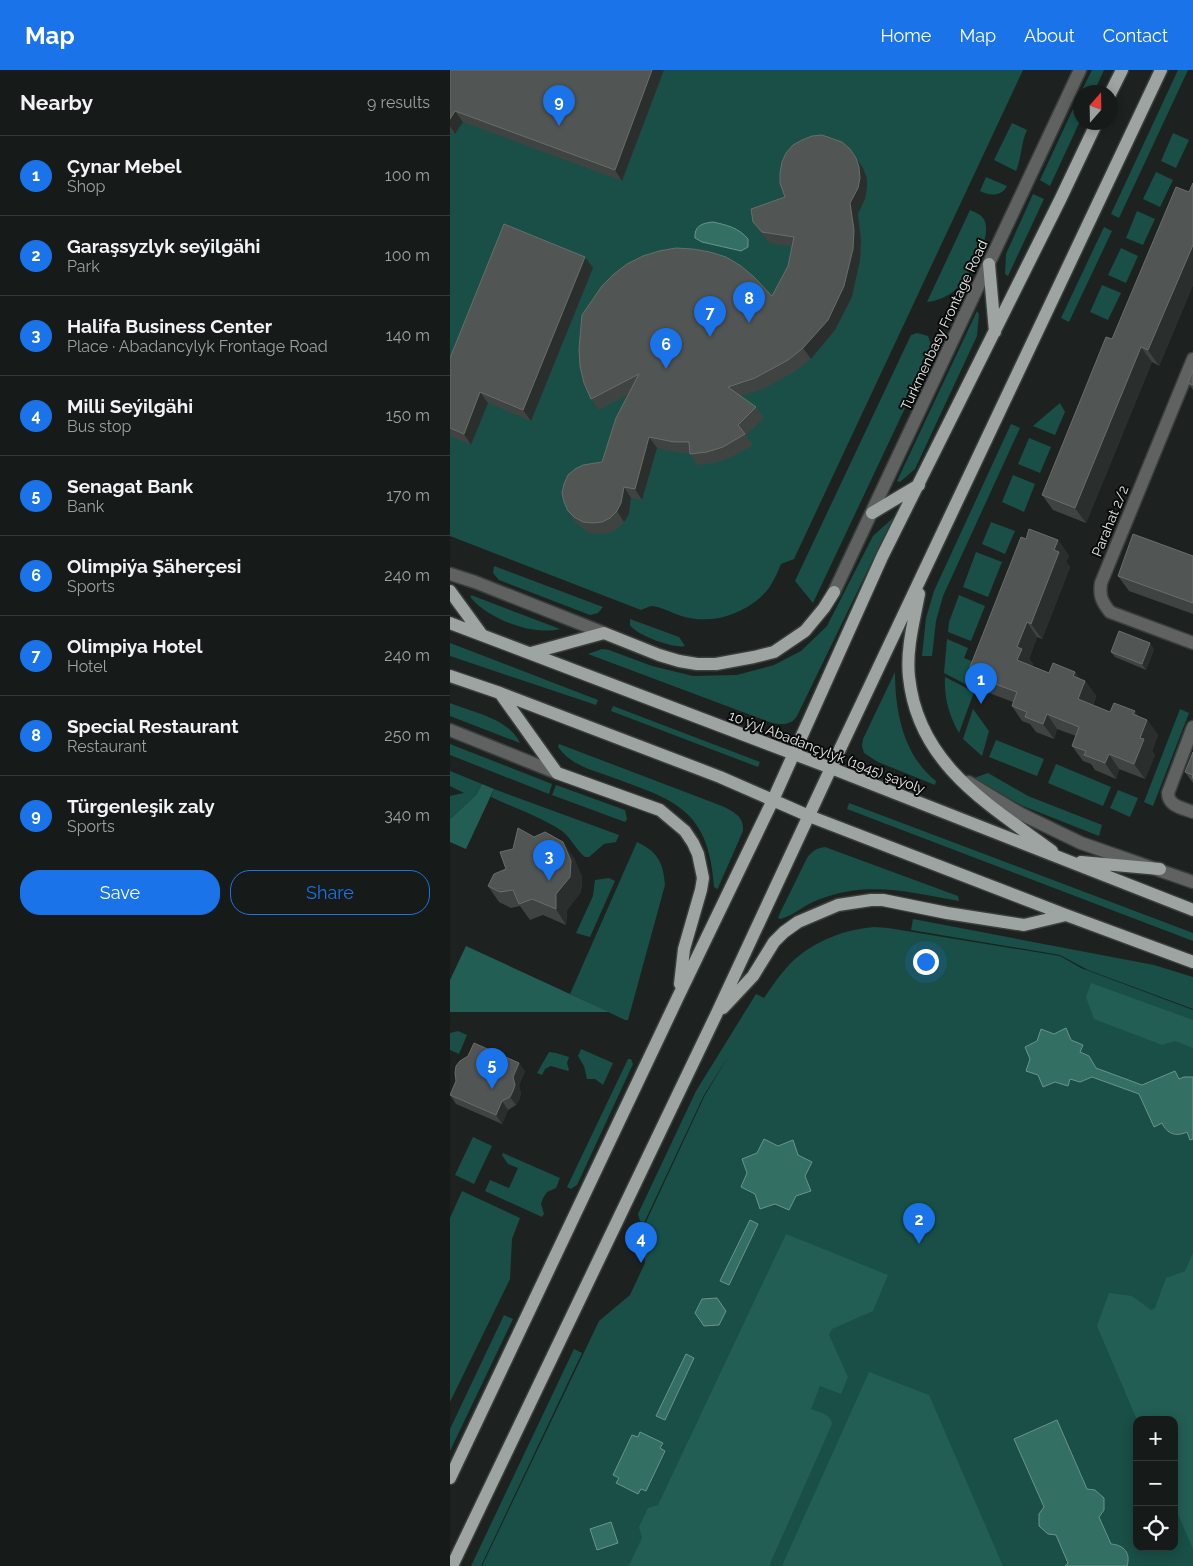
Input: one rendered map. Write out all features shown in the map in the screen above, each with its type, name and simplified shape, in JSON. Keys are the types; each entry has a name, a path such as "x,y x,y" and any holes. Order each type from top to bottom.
{"main road":[{"path":"1114,85 1122,70"},
{"path":"452,1566 716,1015 1161,70"},
{"path":"450,1478 773,800 882,557 1093,130"},
{"path":"989,264 994,332"},
{"path":"872,513 918,485"},
{"path":"923,574 909,652 909,677 917,716 925,735 956,775 994,809 1065,861 1160,869"},
{"path":"450,591 482,635"},
{"path":"531,653 604,633 679,662 707,664 734,661 774,652 791,642 805,631 824,608 834,592"},
{"name":"10 ýyl Abadançylyk (1945) şaýoly","path":"450,623 831,768 1193,910"},
{"path":"450,676 500,693 720,777 809,816 1193,962"},
{"path":"500,693 557,773 660,810 685,831 693,843 698,854 703,878 699,899 684,949 678,997"},
{"path":"716,1015 753,976 774,942 784,932 798,922 838,905 883,900 947,913 1024,925 1066,915"}],"street":[{"name":"Turkmenbasy Frontage Road","path":"834,592 1080,70"},
{"name":"Parahat 2/2","path":"1193,359 1101,583 1099,594 1102,603 1110,612 1193,642"},
{"path":"450,574 604,633"},
{"path":"1193,727 1168,793 1168,798 1172,803 1193,812"},
{"path":"450,730 557,773"},
{"path":"956,775 1021,814 1074,839 1193,882"}],"shaded area":[{"path":"450,70 1023,70 794,559 781,564 769,588 752,604 742,610 720,618 696,619 655,606 641,610 450,536"},
{"path":"1092,70 1104,70 1097,85 1084,85"},
{"path":"1178,70 1188,70 1119,218 1111,214"},
{"path":"1073,109 1073,130 1076,130 1050,186 1040,180"},
{"path":"1012,123 1027,130 1016,171 994,160"},
{"path":"1173,133 1189,140 1176,168 1161,161"},
{"path":"1156,172 1173,180 1160,207 1143,199"},
{"path":"986,177 1007,186 1005,190 991,195 980,191"},
{"path":"1033,194 1044,199 1008,276 1005,274 1006,254"},
{"path":"970,210 982,217 986,225 986,234 979,256 967,276 955,290 942,298 927,302"},
{"path":"1137,211 1155,219 1143,245 1126,238"},
{"path":"713,222 741,232 748,239 748,247 741,251 702,242 695,238 697,228 705,223"},
{"path":"1104,227 1112,231 1069,322 1061,318"},
{"path":"1121,248 1138,256 1126,283 1108,275"},
{"path":"1102,285 1121,293 1108,320 1090,312"},
{"path":"977,311 979,314 977,336 915,469 900,482 897,481"},
{"path":"917,333 928,336 932,347 931,353 813,603 795,581 911,335"},
{"path":"1060,403 1065,412 1055,435 1033,426 1041,419"},
{"path":"1011,424 1020,428 943,596 936,621 932,656 922,656 926,618 934,591"},
{"path":"1029,438 1051,447 1040,473 1018,464"},
{"path":"1013,475 1035,484 1024,512 1002,502"},
{"path":"893,518 797,716 792,722 781,724 769,722 588,654 602,649 609,650 652,666 693,676 737,675 774,665 801,651 827,626 873,536"},
{"path":"991,522 1015,531 1005,554 982,544"},
{"path":"976,552 1002,562 988,597 963,587"},
{"path":"494,566 603,607 598,613 590,615 499,580 493,573"},
{"path":"471,595 560,629 549,631 537,630 512,624 479,606 471,598"},
{"path":"959,595 985,606 971,641 948,632 949,622"},
{"path":"630,619 679,637 685,646 664,643 647,637 630,625"},
{"path":"947,639 968,648 964,658 984,666 975,689 944,673"},
{"path":"450,643 598,700 596,705 450,656"},
{"path":"895,672 899,717 903,731 916,758 936,781 935,785 878,762 864,753 863,739"},
{"path":"945,677 974,692 959,733 952,720 948,706 945,692"},
{"path":"450,703 480,713 499,722 515,735 520,743 450,716"},
{"path":"613,706 760,762 758,767 611,711"},
{"path":"973,709 989,731 982,756 963,739"},
{"path":"1180,709 1189,713 1153,806 1144,802"},
{"path":"996,740 1044,759 1037,776 989,757"},
{"path":"450,744 552,784 549,794 450,755"},
{"path":"559,744 722,806 737,815 742,822 743,831 718,888 714,887 711,860 704,838 694,822 682,809 648,791 578,764 563,753 558,747"},
{"path":"1056,764 1111,787 1103,806 1048,783"},
{"path":"450,771 482,784 476,795 450,819 450,796 464,793 450,786"},
{"path":"988,773 1028,796 1102,825 1099,836 1023,806 974,778"},
{"path":"482,784 494,789 466,849 450,842 450,819 476,795"},
{"path":"556,785 625,810 627,819 625,822 552,795"},
{"path":"494,789 619,835 616,842 604,844 589,857 585,857 562,831 491,797"},
{"path":"1118,790 1138,798 1130,817 1110,808"},
{"path":"849,803 1193,933 1193,941 847,809"},
{"path":"637,842 655,854 663,870 665,885 628,1020 625,1020 570,994"},
{"path":"825,847 958,896 959,901 894,890 862,890 822,898 788,916 778,918 807,858 815,850"},
{"path":"609,878 615,881 590,937 576,933 593,896 595,880"},
{"path":"913,919 1154,965 1193,977 1193,1009 1088,970 1060,955 911,930"},
{"path":"874,927 888,928 1060,956 1081,968 1193,1010 1193,1566 482,1566 599,1321 630,1295 645,1263 645,1224 705,1095 731,1052 704,1095 644,1223 640,1221 638,1214 696,1091 756,994 764,998 779,976 801,954 835,935"},
{"path":"466,946 609,1012 450,1012 450,980"},
{"path":"1091,983 1193,1020 1193,1048 1175,1041 1162,1045 1094,1019 1086,997"},
{"path":"1066,1028 1071,1040 1083,1045 1080,1052 1089,1056 1096,1068 1142,1085 1175,1071 1179,1079 1193,1077 1193,1139 1190,1140 1187,1132 1172,1134 1166,1130 1162,1123 1154,1127 1139,1094 1092,1077 1080,1082 1070,1079 1068,1086 1055,1082 1043,1087 1038,1075 1026,1071 1030,1059 1025,1047 1037,1041 1041,1029 1054,1034"},
{"path":"458,1031 467,1035 459,1054 450,1050 450,1033"},
{"path":"581,1049 613,1063 603,1085 595,1079 587,1079 584,1066 578,1056"},
{"path":"549,1052 569,1057 567,1063 569,1070 551,1066 545,1069 542,1075 537,1073"},
{"path":"628,1059 631,1059 633,1064 577,1185 571,1189 567,1187"},
{"path":"473,1137 492,1146 474,1184 455,1175"},
{"path":"764,1139 778,1146 793,1140 798,1155 812,1162 805,1176 811,1191 796,1196 789,1210 775,1204 760,1209 755,1194 741,1187 747,1173 742,1159 757,1153"},
{"path":"503,1153 560,1178 556,1188 547,1192 543,1198 541,1204 544,1214 542,1217 485,1191 490,1180 509,1188 518,1168 508,1164 502,1155"},
{"path":"462,1191 520,1218 512,1239 510,1279 450,1402 450,1218"},
{"path":"750,1220 758,1224 729,1285 720,1281"},
{"path":"786,1234 888,1275 873,1311 832,1329 829,1335 848,1377 841,1394 820,1386 811,1409 827,1416 832,1424 769,1566 626,1566 629,1565 642,1538 639,1527 648,1508 658,1505"},
{"path":"1193,1253 1193,1549 1178,1514 1178,1416 1135,1416 1097,1326 1109,1293 1132,1296 1151,1310 1155,1308 1166,1278 1185,1271"},
{"path":"717,1298 726,1311 719,1325 704,1326 695,1313 702,1299"},
{"path":"504,1315 513,1319 450,1451 450,1429"},
{"path":"574,1349 582,1353 481,1566 471,1566"},
{"path":"686,1354 694,1358 665,1420 656,1416"},
{"path":"869,1372 929,1395 1003,1566 782,1566"},
{"path":"1057,1420 1087,1489 1095,1490 1104,1498 1104,1510 1099,1517 1111,1544 1120,1546 1125,1550 1128,1557 1127,1566 1065,1566 1068,1563 1056,1535 1048,1534 1039,1526 1039,1514 1044,1507 1014,1439"},
{"path":"640,1432 663,1443 660,1448 665,1451 646,1491 641,1489 638,1494 616,1483 619,1478 613,1475 632,1435 638,1437"},
{"path":"611,1522 618,1543 597,1550 590,1529"}],"building":[{"path":"450,70 652,70 615,170 455,111 450,119"},
{"path":"822,135 842,142 850,149 856,158 860,178 858,188 850,203 854,230 853,249 844,286 828,320 803,348 788,360 755,378 728,387 756,407 738,425 745,434 723,447 707,452 690,454 689,442 674,442 649,437 635,489 624,487 621,503 617,511 610,518 602,522 583,522 574,517 568,511 562,493 568,475 583,465 602,462 616,418 639,374 591,399 584,383 580,366 579,349 582,315 602,286 627,264 643,256 676,248 710,252 726,257 754,277 772,296 788,266 794,237 762,232 753,222 751,209 785,197 780,183 780,173 786,153 793,145 802,140"},
{"path":"1193,183 1193,245 1148,350 1141,347 1075,508 1042,495 1106,337 1112,339 1176,187 1189,192"},
{"path":"504,224 585,257 523,410 480,392 464,434 450,428 450,358"},
{"path":"1193,370 1193,385 1188,383"},
{"path":"1029,529 1058,540 1054,550 1059,552 1031,624 1027,622 1017,647 1022,649 1017,660 1049,673 1053,663 1075,672 1073,676 1085,681 1078,699 1110,712 1114,703 1135,711 1133,714 1147,720 1140,738 1144,739 1134,764 1109,754 1105,763 1084,755 1086,751 1072,746 1079,727 1047,714 1043,724 1025,717 1027,712 1012,706 1017,692 973,676 976,669 970,667 1021,537 1026,539"},
{"path":"1133,534 1193,556 1193,603 1118,576"},
{"path":"1119,631 1150,643 1142,664 1111,652"},
{"path":"1193,752 1193,775 1185,772"},
{"path":"518,828 534,837 545,832 563,842 571,861 570,877 556,894 556,909 532,899 519,904 513,890 500,892 488,886 494,874 506,869 500,852 513,849"},
{"path":"474,1043 519,1063 513,1077 515,1085 513,1091 510,1097 502,1101 496,1115 450,1095 456,1081 456,1066 468,1056"}],"place":[{"name":"Türgenleşik zaly","path":"559,126"},
{"name":"Special Restaurant","path":"749,323"},
{"name":"Olimpiya Hotel","path":"710,337"},
{"name":"Olimpiýa Şäherçesi","path":"666,369"},
{"name":"Çynar Mebel","path":"981,704"},
{"name":"Halifa Business Center","path":"549,881"},
{"name":"Senagat Bank","path":"492,1089"},
{"name":"Garaşsyzlyk seýilgähi","path":"919,1244"},
{"name":"Milli Seýilgähi","path":"641,1263"}]}
